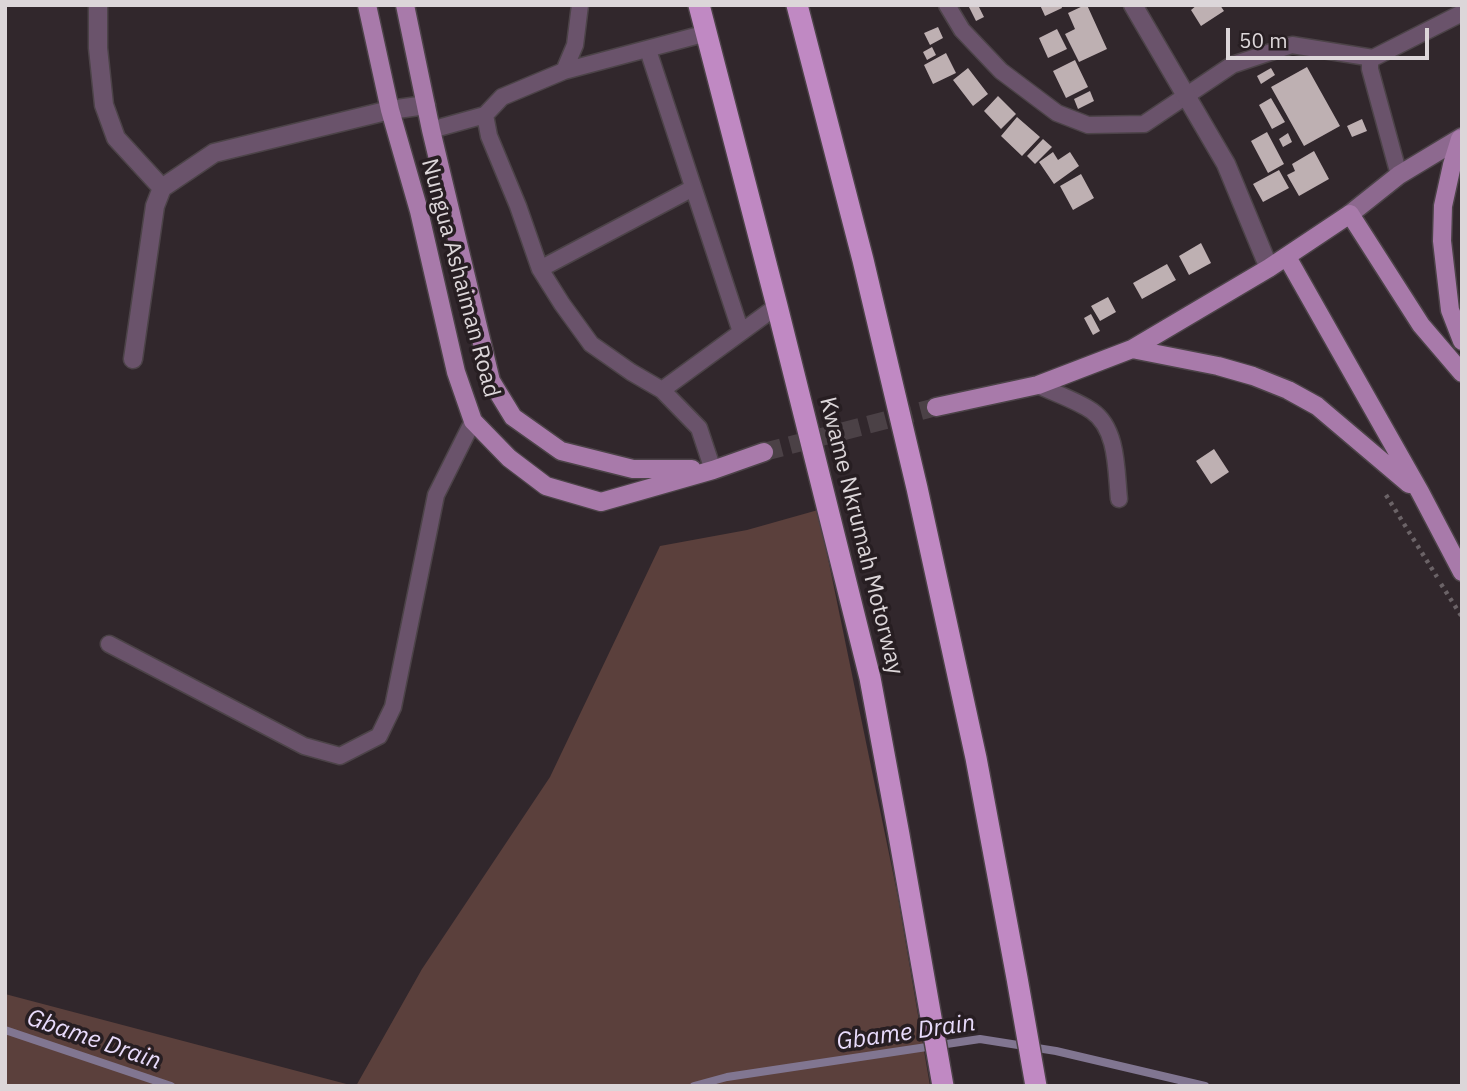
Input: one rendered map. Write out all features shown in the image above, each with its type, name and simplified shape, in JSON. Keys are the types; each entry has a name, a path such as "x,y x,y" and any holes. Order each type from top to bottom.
{"highway":[{"name":"Kwame Nkrumah Motorway","path":"699,5 870,678 943,1086"},
{"path":"797,5 863,260 917,488 976,758 1035,1082"}],"main road":[{"name":"Nungua Ashaiman Road","path":"367,5 390,110 419,211 456,372 473,421 509,458 546,486 601,502 713,470 764,452"},
{"name":"Nungua Ashaiman Road","path":"405,5 431,130 491,381 513,417 561,451 633,469 713,470"},
{"path":"1461,138 1443,206 1443,241 1450,310 1462,341"},
{"path":"936,407 1038,385 1132,349 1287,257 1350,214 1421,325 1462,373"},
{"path":"1287,257 1420,492 1462,572"},
{"path":"1132,349 1218,366 1288,390 1317,406 1420,492"}],"street":[{"path":"98,5 98,48 104,105 116,138 162,188"},
{"path":"1133,5 1226,163 1269,268"},
{"path":"133,359 155,205 162,188 214,153 390,110 426,105"},
{"path":"1350,214 1399,175 1461,138"}],"lane":[{"path":"564,71 575,45 580,5"},
{"path":"947,5 962,30 1000,71 1057,113 1088,125 1144,124 1232,65 1292,46 1373,58"},
{"path":"1399,175 1370,63 1373,58 1462,13"},
{"path":"431,130 485,115 502,97 564,71 707,33"},
{"path":"648,50 741,332"},
{"path":"485,115 489,136 540,269 562,304 592,344 662,390 699,428 713,470"},
{"path":"540,269 693,188"},
{"path":"662,390 777,306"},
{"path":"1038,385 1094,412 1107,428 1114,451 1119,499"},
{"path":"109,643 304,746 340,756 379,736 393,707 436,495 473,421"}],"path":[{"path":"1384,492 1462,617"}],"shaded area":[{"path":"818,510 898,897 930,1086 356,1086 422,969 550,777 660,546 747,530"},
{"path":"5,994 354,1086 5,1086"}],"building":[{"path":"968,5 978,5 984,17 976,21"},
{"path":"1040,5 1061,5 1062,8 1045,16"},
{"path":"1085,5 1107,49 1079,62 1065,34 1075,29 1068,13"},
{"path":"1197,5 1220,5 1224,11 1201,26 1191,10"},
{"path":"938,27 943,38 930,45 924,33"},
{"path":"1057,29 1067,49 1048,58 1039,38"},
{"path":"932,47 936,55 927,60 923,52"},
{"path":"946,53 956,73 933,84 924,65"},
{"path":"1075,60 1088,87 1066,98 1053,71"},
{"path":"1307,67 1340,126 1304,146 1271,87"},
{"path":"968,68 988,94 973,106 953,80"},
{"path":"1271,68 1275,75 1261,84 1257,76"},
{"path":"1090,91 1094,101 1078,109 1074,99"},
{"path":"998,96 1016,114 1001,129 984,111"},
{"path":"1271,98 1285,122 1272,129 1259,105"},
{"path":"1017,117 1040,137 1022,156 1001,136"},
{"path":"1362,119 1367,131 1352,137 1347,126"},
{"path":"1267,132 1284,164 1268,173 1251,141"},
{"path":"1288,133 1292,142 1283,147 1279,139"},
{"path":"1043,139 1052,147 1035,164 1027,156"},
{"path":"1314,151 1329,179 1299,196 1287,175 1295,171 1292,164"},
{"path":"1053,152 1058,160 1070,152 1079,166 1054,184 1039,162"},
{"path":"1279,170 1289,188 1263,202 1253,184"},
{"path":"1081,174 1094,198 1073,210 1060,186"},
{"path":"1201,243 1211,263 1189,275 1179,256"},
{"path":"1167,264 1176,280 1142,299 1133,283"},
{"path":"1108,297 1116,312 1100,321 1091,306"},
{"path":"1091,314 1100,331 1093,335 1084,318"},
{"path":"1214,449 1229,472 1211,484 1196,461"}],"waterway":[{"name":"Gbame Drain","path":"5,1030 171,1086"},
{"name":"Gbame Drain","path":"694,1086 727,1077 980,1039 1056,1051 1205,1086"}],"tunnel":[{"path":"764,452 936,407"}]}
